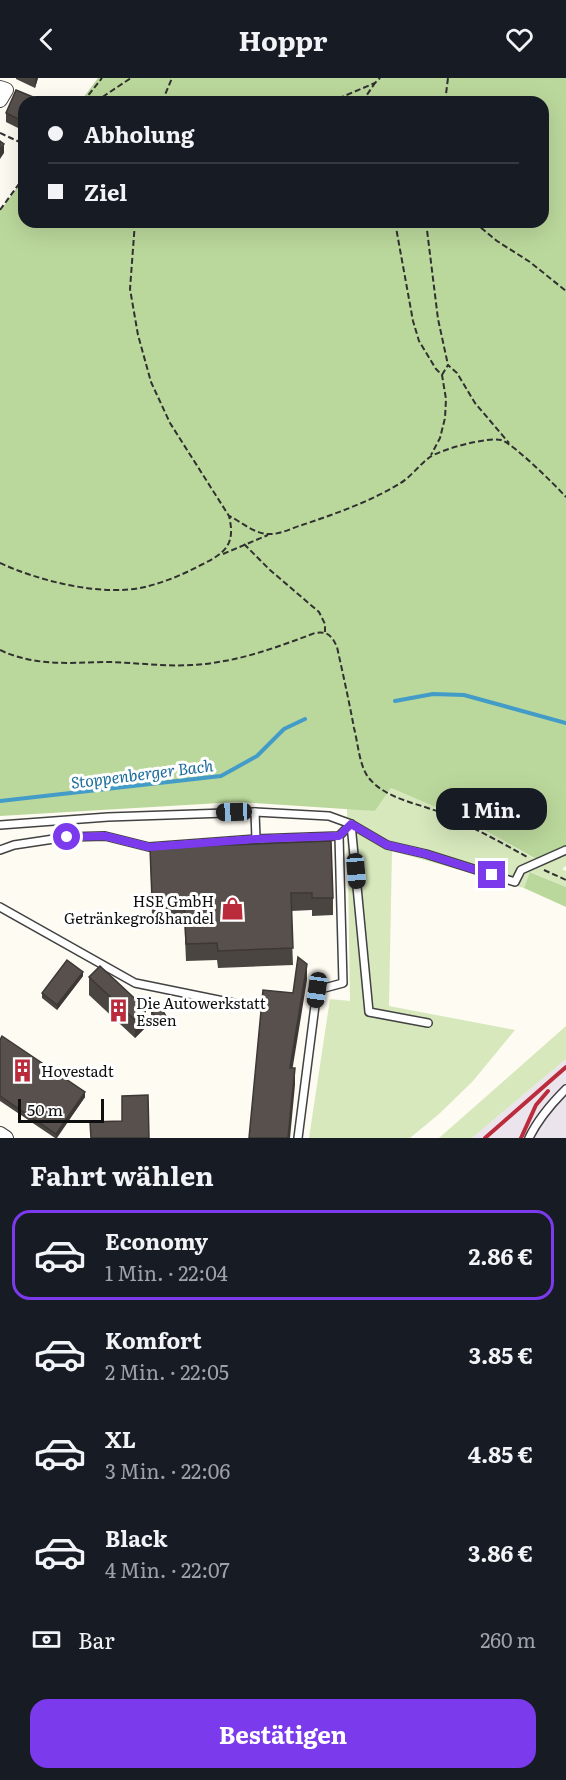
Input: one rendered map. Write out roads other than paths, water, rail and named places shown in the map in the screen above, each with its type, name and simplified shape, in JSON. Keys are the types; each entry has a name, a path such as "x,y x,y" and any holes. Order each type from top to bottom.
{"street":[{"path":"0,88 6,90 0,100"},
{"path":"0,1134 6,1138"}],"lane":[{"path":"255,812 256,839"},
{"path":"0,825 108,817 255,812 330,816 351,824 387,845 426,854 515,882 521,870 566,850"},
{"path":"0,850 14,845 67,837 105,836 149,847 256,839 339,836 351,824"},
{"path":"351,824 369,1012 428,1023"},
{"path":"298,1138 317,990 344,983 339,836"},
{"path":"0,907 135,983 243,1005"},
{"path":"529,1138 552,1102 566,1089"}],"waterway":[{"name":"Stoppenberger Bach","path":"395,701 433,694 464,695 566,723"},
{"name":"Stoppenberger Bach","path":"0,801 221,776 257,756 284,729 305,719"}],"railway":[{"path":"485,1138 566,1067"},
{"path":"521,1138 536,1105 548,1091"}],"place":[{"name":"HSE GmbH Getränkegroßhandel","path":"232,909"},
{"name":"Die Autowerkstatt Essen","path":"118,1011"},
{"name":"Hovestadt","path":"23,1070"}]}
